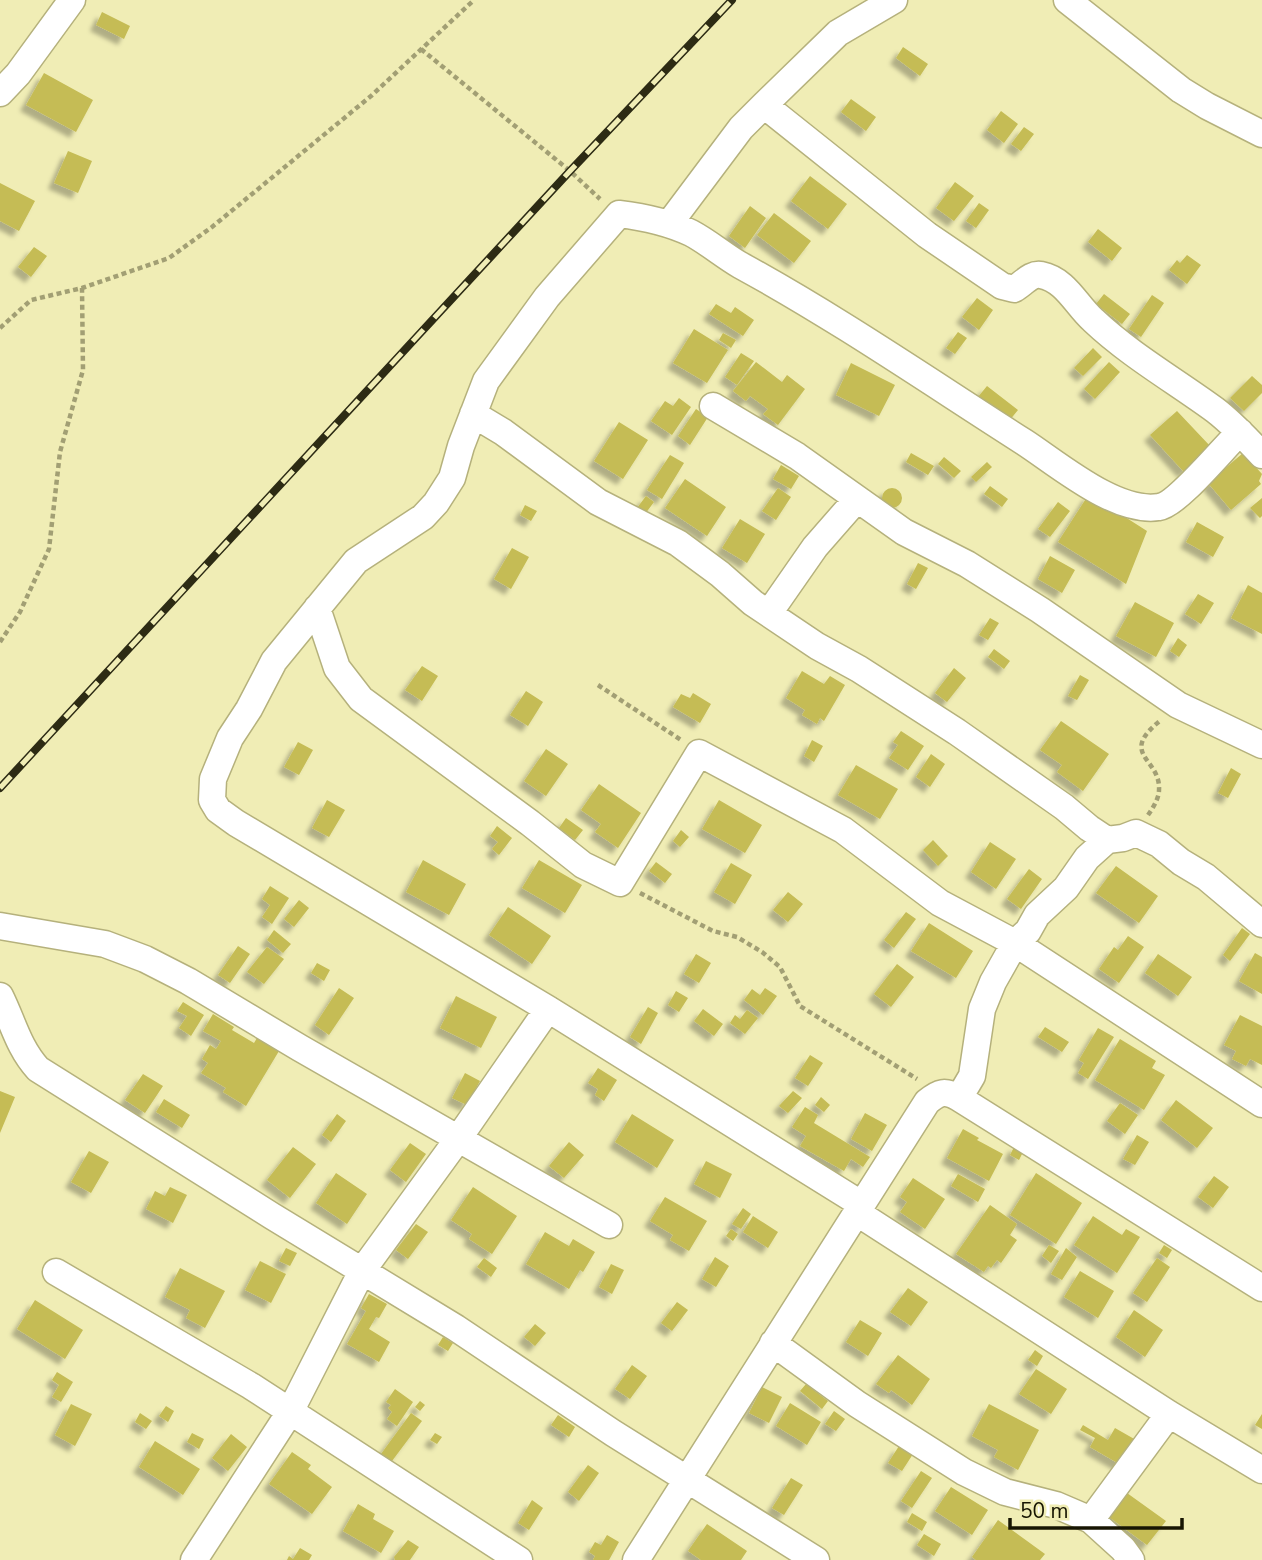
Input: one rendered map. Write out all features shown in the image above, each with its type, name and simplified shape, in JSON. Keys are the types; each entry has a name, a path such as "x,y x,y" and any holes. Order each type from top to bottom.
{"street":[{"path":"0,93 18,74 72,0"},
{"path":"669,224 741,128 764,104 838,33 894,0"},
{"path":"1067,0 1181,90 1262,134"},
{"path":"764,104 927,235 1002,286 1014,289 1030,276 1038,274 1065,287 1101,327 1160,373 1215,410 1262,455"},
{"path":"1240,432 1183,492 1163,507 1145,509 1080,481 1026,443 831,318 692,234 669,224 620,214 547,298 486,381 452,478 436,503 423,517 356,561 274,661 249,709 230,738 213,779 212,800 218,810 236,823 548,1009 858,1208 1169,1414 1262,1470"},
{"path":"713,406 797,456 904,532 967,564 1040,610 1178,705 1262,745"},
{"path":"473,414 503,432 598,502 678,543 720,574 752,604 817,646 859,668 957,732 1107,840"},
{"path":"769,613 815,547 857,499"},
{"path":"317,608 337,668 362,699 583,865 620,883 699,753 843,830 940,904 1015,943 1262,1104"},
{"path":"636,1560 927,1102 949,1095 972,1076 982,1009 993,982 1015,943 1028,931 1037,915 1066,888 1087,858 1107,840 1136,833 1159,844 1206,877 1262,924"},
{"path":"0,926 105,944 145,959 188,981 609,1225"},
{"path":"0,996 18,1042 38,1069 456,1328 613,1433 816,1560"},
{"path":"194,1560 290,1412 362,1271 548,1009"},
{"path":"949,1095 1262,1288"},
{"path":"56,1272 251,1386 519,1560"},
{"path":"774,1343 858,1404 964,1472 1005,1492 1056,1505 1091,1520 1123,1549 1131,1560"},
{"path":"1091,1520 1169,1414"}],"path":[{"path":"0,328 31,300 82,288 169,258 212,227 371,96 474,0"},
{"path":"421,49 620,214"},
{"path":"0,642 20,612 49,549 60,452 83,370 82,288"},
{"path":"598,685 699,753"},
{"path":"1136,833 1150,812 1160,789 1155,774 1142,756 1144,736 1178,705"},
{"path":"620,883 713,931 737,937 762,951 780,967 800,1006 949,1095"}],"building":[{"path":"102,12 130,26 124,39 96,25"},
{"path":"903,47 928,64 920,76 896,58"},
{"path":"44,73 93,100 76,132 26,105"},
{"path":"851,99 876,117 866,131 841,112"},
{"path":"1001,111 1018,124 1004,143 987,130"},
{"path":"1024,127 1034,134 1021,151 1011,144"},
{"path":"68,151 92,161 78,193 54,183"},
{"path":"810,176 847,204 828,229 791,201"},
{"path":"955,182 974,196 954,221 936,208"},
{"path":"0,183 35,201 19,231 0,221"},
{"path":"979,203 989,210 976,228 966,221"},
{"path":"750,206 766,218 745,248 729,236"},
{"path":"774,213 811,241 794,263 757,235"},
{"path":"1098,229 1122,248 1112,261 1088,242"},
{"path":"34,247 47,256 31,277 18,267"},
{"path":"1187,255 1201,265 1187,284 1169,270 1177,260 1180,263"},
{"path":"1104,294 1130,314 1122,324 1096,304"},
{"path":"1152,295 1164,303 1141,337 1129,329"},
{"path":"977,298 993,310 979,330 962,317"},
{"path":"716,304 731,313 735,307 754,320 743,336 709,314"},
{"path":"694,329 728,350 707,383 673,363"},
{"path":"958,332 967,338 955,354 946,348"},
{"path":"723,333 736,340 731,348 719,340"},
{"path":"1093,348 1102,357 1083,376 1074,368"},
{"path":"741,353 754,361 737,385 725,377"},
{"path":"756,362 782,382 787,375 805,389 778,425 763,414 768,409 750,396 746,401 733,391"},
{"path":"1109,362 1120,372 1095,399 1084,389"},
{"path":"851,363 895,385 879,416 836,395"},
{"path":"1252,376 1262,385 1262,393 1244,411 1230,398"},
{"path":"987,386 1018,410 1009,421 978,397"},
{"path":"679,398 691,407 672,435 651,421 665,401 673,406"},
{"path":"696,409 708,417 690,445 678,436"},
{"path":"1177,411 1211,447 1184,472 1150,435"},
{"path":"619,422 648,440 623,479 594,461"},
{"path":"911,453 934,466 928,475 906,462"},
{"path":"1243,453 1262,474 1259,481 1261,484 1231,510 1208,483"},
{"path":"670,455 684,463 662,499 647,490"},
{"path":"944,457 961,471 954,478 938,464"},
{"path":"987,462 992,467 976,482 971,477"},
{"path":"781,465 799,476 791,489 773,479"},
{"path":"685,479 726,507 707,536 665,508"},
{"path":"990,486 1008,499 1002,507 984,494"},
{"path":"778,488 791,497 776,520 762,511"},
{"path":"892,488 899,491 902,498 899,505 892,508 885,505 882,498 885,491"},
{"path":"1089,494 1147,531 1126,584 1058,542"},
{"path":"646,496 654,502 645,514 637,508"},
{"path":"1262,498 1262,516 1260,518 1250,508"},
{"path":"1058,502 1070,511 1050,537 1038,529"},
{"path":"525,505 537,511 531,521 520,515"},
{"path":"740,519 765,534 747,563 722,548"},
{"path":"1197,522 1224,537 1213,557 1186,542"},
{"path":"512,548 529,557 511,589 494,579"},
{"path":"1050,556 1075,570 1062,593 1038,579"},
{"path":"918,563 928,568 916,589 907,584"},
{"path":"1248,585 1262,593 1262,634 1231,618"},
{"path":"1198,594 1214,603 1201,624 1185,614"},
{"path":"1135,602 1174,623 1156,657 1116,636"},
{"path":"990,618 999,623 988,640 979,635"},
{"path":"1178,638 1187,645 1179,657 1170,651"},
{"path":"994,649 1010,661 1004,669 988,657"},
{"path":"422,666 438,676 422,701 405,690"},
{"path":"954,668 966,678 947,702 935,693"},
{"path":"802,671 824,684 830,676 845,685 824,721 820,718 817,724 802,715 805,710 786,698"},
{"path":"1080,675 1089,680 1077,700 1068,696"},
{"path":"526,691 543,702 528,726 510,715"},
{"path":"693,693 711,704 700,723 673,707 681,694 690,698"},
{"path":"1061,721 1109,754 1083,791 1057,772 1062,765 1040,750"},
{"path":"901,731 924,746 908,770 889,758 898,745 893,742"},
{"path":"812,740 823,746 814,762 804,756"},
{"path":"298,742 313,750 299,775 284,767"},
{"path":"546,749 568,764 546,796 524,781"},
{"path":"931,754 945,764 930,787 916,777"},
{"path":"856,765 898,789 880,819 838,795"},
{"path":"1231,768 1241,774 1228,798 1218,793"},
{"path":"599,784 641,813 618,848 595,832 601,824 581,810"},
{"path":"327,800 345,810 329,837 312,828"},
{"path":"719,800 762,825 745,853 702,829"},
{"path":"566,818 583,830 575,840 559,828"},
{"path":"497,826 512,838 499,855 492,849 498,842 490,836"},
{"path":"681,830 689,837 680,847 673,841"},
{"path":"933,840 948,856 938,866 923,850"},
{"path":"990,842 1016,859 996,889 971,872"},
{"path":"423,860 466,884 449,915 406,892"},
{"path":"539,860 582,885 565,913 522,888"},
{"path":"656,862 672,874 665,883 649,871"},
{"path":"731,863 752,875 735,904 714,892"},
{"path":"1116,866 1158,896 1139,923 1096,893"},
{"path":"1029,869 1042,879 1021,909 1007,899"},
{"path":"270,886 289,898 272,924 262,917 270,905 262,899"},
{"path":"788,892 803,904 788,922 773,910"},
{"path":"299,900 309,908 294,927 284,919"},
{"path":"508,907 551,936 532,964 489,935"},
{"path":"906,912 916,919 894,948 884,940"},
{"path":"929,923 973,951 956,978 911,951"},
{"path":"1242,928 1250,934 1230,961 1223,955"},
{"path":"274,930 291,944 283,953 267,940"},
{"path":"1128,936 1144,947 1119,983 1099,969 1114,947 1118,950"},
{"path":"238,946 250,954 230,983 218,975"},
{"path":"267,947 284,959 264,984 247,972"},
{"path":"1255,953 1262,957 1262,994 1239,981"},
{"path":"696,954 711,963 699,983 684,974"},
{"path":"1158,954 1192,977 1178,996 1145,973"},
{"path":"317,963 330,970 324,981 311,973"},
{"path":"897,964 914,977 891,1007 874,994"},
{"path":"339,988 354,998 329,1035 315,1025"},
{"path":"765,988 777,996 763,1015 744,1000 752,989 760,995"},
{"path":"676,991 688,998 679,1012 668,1005"},
{"path":"456,996 497,1017 481,1048 440,1028"},
{"path":"183,1002 204,1015 191,1036 179,1028 187,1016 177,1011"},
{"path":"648,1007 658,1013 641,1044 630,1037"},
{"path":"703,1009 723,1024 714,1036 694,1021"},
{"path":"747,1010 758,1018 745,1034 730,1023 735,1015 740,1019"},
{"path":"213,1014 254,1043 257,1038 279,1051 246,1106 223,1092 226,1088 201,1073 208,1063 202,1059 210,1045 216,1049 221,1041 203,1031"},
{"path":"1240,1015 1262,1026 1262,1065 1250,1059 1246,1066 1232,1059 1236,1051 1224,1045"},
{"path":"1045,1027 1069,1042 1062,1052 1038,1037"},
{"path":"1098,1028 1114,1037 1088,1079 1078,1073 1084,1063 1079,1060"},
{"path":"1120,1039 1156,1061 1152,1068 1165,1075 1144,1110 1095,1080"},
{"path":"810,1055 823,1063 808,1086 795,1078"},
{"path":"598,1068 617,1080 604,1101 595,1095 598,1089 588,1083"},
{"path":"465,1073 480,1081 467,1105 452,1098"},
{"path":"143,1074 163,1086 145,1113 125,1100"},
{"path":"0,1091 15,1097 0,1133"},
{"path":"793,1091 802,1098 788,1113 779,1106"},
{"path":"821,1097 830,1105 824,1112 815,1105"},
{"path":"164,1099 190,1115 182,1128 156,1112"},
{"path":"1176,1100 1213,1128 1197,1148 1161,1120"},
{"path":"1120,1103 1138,1115 1125,1134 1107,1121"},
{"path":"805,1107 818,1115 814,1123 870,1157 863,1167 851,1159 844,1171 800,1146 806,1136 792,1127"},
{"path":"865,1113 887,1125 872,1151 851,1139"},
{"path":"337,1114 346,1121 331,1142 322,1135"},
{"path":"632,1114 674,1140 657,1168 615,1142"},
{"path":"963,1129 1003,1154 989,1181 947,1158"},
{"path":"1137,1135 1149,1142 1135,1165 1123,1159"},
{"path":"569,1142 584,1155 564,1178 549,1166"},
{"path":"410,1143 426,1154 406,1182 390,1170"},
{"path":"1015,1145 1024,1150 1019,1160 1010,1155"},
{"path":"293,1147 316,1164 290,1198 267,1180"},
{"path":"89,1151 109,1162 91,1193 71,1182"},
{"path":"706,1161 732,1174 720,1198 694,1184"},
{"path":"336,1173 367,1194 347,1224 316,1203"},
{"path":"1036,1173 1082,1203 1056,1244 1010,1215"},
{"path":"958,1174 985,1189 978,1202 951,1186"},
{"path":"1214,1176 1229,1187 1213,1208 1198,1197"},
{"path":"913,1178 945,1199 925,1229 900,1212 907,1202 900,1197"},
{"path":"170,1187 187,1195 173,1223 146,1209 155,1191 165,1196"},
{"path":"473,1187 517,1216 492,1254 469,1239 472,1234 451,1220"},
{"path":"665,1197 707,1221 689,1251 670,1240 673,1235 650,1221"},
{"path":"990,1205 1017,1224 1010,1235 1017,1240 1001,1263 997,1260 984,1272 956,1254"},
{"path":"743,1208 751,1214 741,1229 732,1224"},
{"path":"753,1216 778,1232 768,1248 743,1232"},
{"path":"1093,1216 1122,1235 1126,1229 1140,1237 1117,1273 1074,1245"},
{"path":"416,1224 428,1232 408,1259 396,1250"},
{"path":"731,1229 738,1234 733,1241 726,1236"},
{"path":"545,1232 569,1246 573,1239 595,1252 569,1289 526,1264"},
{"path":"1049,1245 1059,1251 1051,1263 1042,1256"},
{"path":"1164,1245 1172,1250 1167,1258 1159,1253"},
{"path":"286,1248 297,1253 290,1266 279,1261"},
{"path":"1066,1248 1077,1257 1062,1280 1051,1274"},
{"path":"715,1257 729,1266 716,1287 702,1279"},
{"path":"484,1258 497,1268 491,1277 477,1267"},
{"path":"1157,1258 1170,1267 1147,1302 1133,1293"},
{"path":"260,1261 286,1274 271,1303 245,1290"},
{"path":"611,1264 624,1270 612,1294 599,1287"},
{"path":"180,1268 225,1291 205,1328 186,1318 190,1310 165,1297"},
{"path":"1080,1271 1114,1291 1098,1318 1064,1297"},
{"path":"908,1288 928,1302 911,1326 890,1312"},
{"path":"369,1294 387,1304 369,1329 390,1342 379,1362 347,1344 366,1311 361,1308"},
{"path":"35,1300 83,1330 65,1359 17,1329"},
{"path":"677,1302 688,1310 672,1331 661,1323"},
{"path":"1134,1310 1163,1330 1145,1357 1116,1337"},
{"path":"860,1320 882,1333 868,1356 846,1342"},
{"path":"535,1324 546,1333 535,1346 524,1337"},
{"path":"443,1337 453,1343 448,1351 438,1345"},
{"path":"1035,1350 1043,1356 1037,1366 1028,1360"},
{"path":"898,1355 930,1379 912,1405 891,1390 889,1393 876,1384"},
{"path":"632,1365 647,1376 630,1399 615,1389"},
{"path":"1036,1369 1067,1389 1051,1414 1019,1394"},
{"path":"57,1372 73,1382 61,1402 52,1397 59,1385 52,1380"},
{"path":"806,1384 828,1401 822,1409 800,1391"},
{"path":"762,1387 782,1397 769,1423 749,1413"},
{"path":"395,1389 413,1402 397,1426 387,1419 392,1412 388,1408 391,1405 386,1402"},
{"path":"420,1401 425,1405 420,1411 415,1407"},
{"path":"790,1403 821,1422 807,1445 776,1426"},
{"path":"71,1404 92,1414 75,1446 55,1435"},
{"path":"989,1404 1039,1430 1018,1470 994,1457 998,1450 972,1436"},
{"path":"166,1406 174,1411 168,1422 159,1416"},
{"path":"834,1411 845,1419 836,1431 825,1424"},
{"path":"140,1413 152,1421 146,1429 135,1422"},
{"path":"411,1413 422,1421 392,1461 381,1454"},
{"path":"1262,1414 1262,1429 1255,1425"},
{"path":"558,1415 575,1427 569,1437 551,1425"},
{"path":"1083,1425 1108,1440 1115,1428 1136,1440 1121,1465 1090,1447 1095,1438 1080,1430"},
{"path":"192,1433 204,1439 199,1449 187,1442"},
{"path":"435,1433 442,1437 437,1444 430,1440"},
{"path":"231,1434 247,1447 228,1471 212,1458"},
{"path":"155,1441 200,1469 183,1495 139,1467"},
{"path":"899,1446 913,1454 902,1471 888,1463"},
{"path":"292,1452 311,1465 308,1469 332,1487 312,1514 269,1484"},
{"path":"588,1465 599,1473 579,1501 568,1492"},
{"path":"921,1471 932,1478 912,1508 901,1501"},
{"path":"791,1478 803,1485 784,1515 772,1508"},
{"path":"951,1487 988,1510 972,1535 935,1511"},
{"path":"1127,1493 1166,1521 1147,1545 1109,1517"},
{"path":"532,1500 543,1508 529,1530 518,1523"},
{"path":"358,1504 375,1514 373,1519 394,1531 381,1553 343,1531"},
{"path":"912,1513 927,1522 922,1531 907,1522"},
{"path":"998,1520 1045,1554 1040,1560 976,1560 972,1557"},
{"path":"707,1524 747,1551 741,1560 701,1560 688,1551"},
{"path":"924,1534 941,1544 934,1556 917,1545"},
{"path":"607,1535 619,1542 609,1560 593,1560 595,1556 589,1552 595,1542 601,1545"},
{"path":"408,1540 419,1547 410,1560 395,1560 394,1557"},
{"path":"300,1548 312,1555 309,1560 287,1560 289,1556 293,1559"}],"railway":[{"path":"0,788 570,171 732,0"}]}
